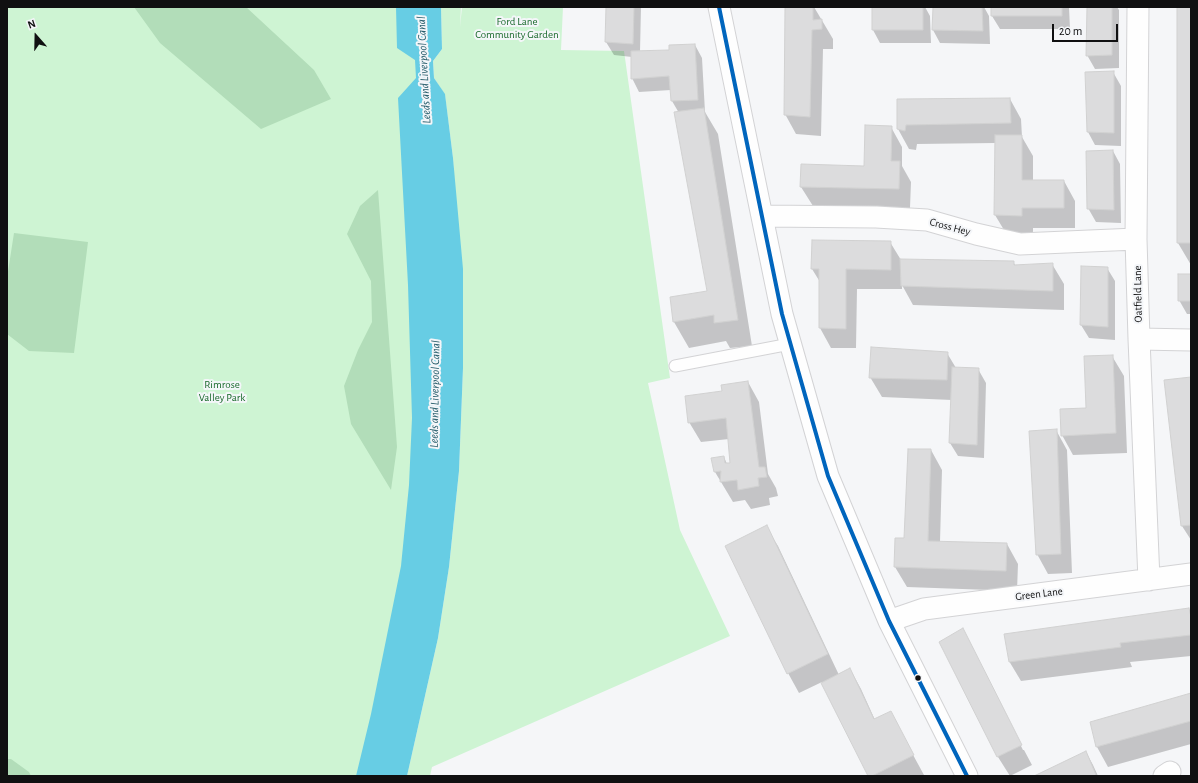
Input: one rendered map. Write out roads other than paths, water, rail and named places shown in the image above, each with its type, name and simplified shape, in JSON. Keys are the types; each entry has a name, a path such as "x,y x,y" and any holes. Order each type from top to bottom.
{"street":[{"path":"719,7 782,314 828,476 889,621 967,776"},
{"name":"Oatfield Lane","path":"1138,7 1136,239 1149,580"},
{"name":"Cross Hey","path":"762,216 876,217 927,220 976,234 1020,244 1136,239"},
{"path":"1139,339 1191,340"},
{"name":"Green Lane","path":"889,621 924,609 1191,574"}],"lane":[{"path":"675,366 790,344"}],"water":[{"name":"Leeds and Liverpool Canal","path":"396,7 441,7 442,49 433,61 434,78 445,94 453,158 463,269 463,368 459,471 449,567 438,638 407,776 356,776 371,714 401,566 409,485 412,418 408,285 398,98 416,78 415,60 397,48"}],"park label":[{"name":"Ford Lane Community Garden","path":"517,28"},
{"name":"Rimrose Valley Park","path":"222,391"}]}
